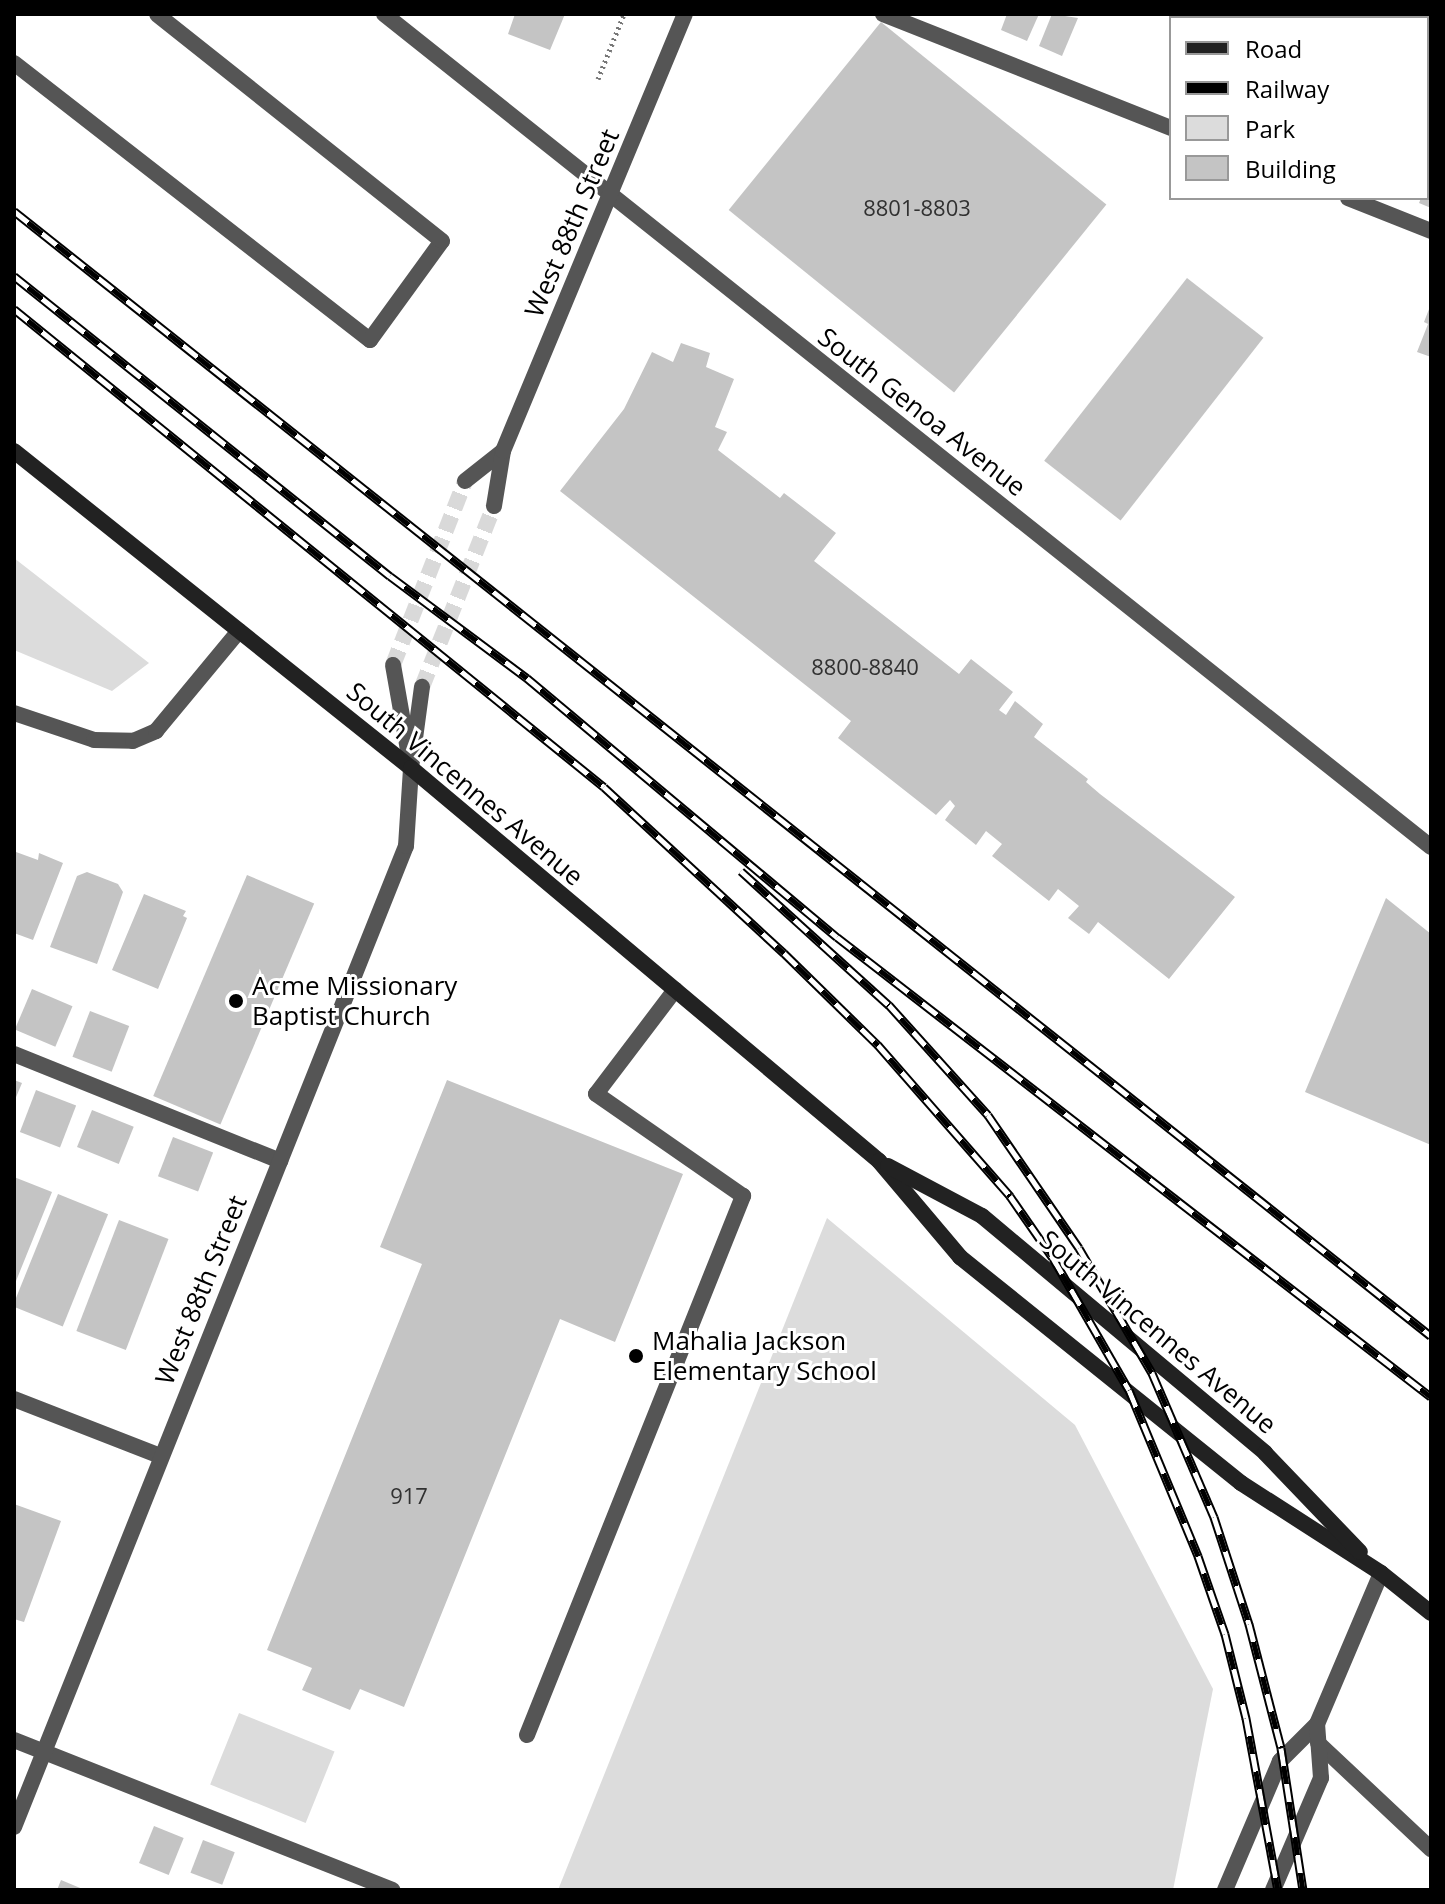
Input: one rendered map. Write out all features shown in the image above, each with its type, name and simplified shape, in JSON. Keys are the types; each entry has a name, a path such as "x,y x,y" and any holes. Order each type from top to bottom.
{"main road":[{"name":"South Vincennes Avenue","path":"14,451 411,768 879,1161 960,1257 1241,1483 1381,1573 1431,1613"},
{"name":"South Vincennes Avenue","path":"879,1161 982,1216 1265,1453 1381,1573"}],"street":[{"path":"14,63 370,340 442,241 157,14"},
{"name":"South Genoa Avenue","path":"384,14 1431,847"},
{"name":"West 88th Street","path":"494,506 503,451 685,14"},
{"path":"883,14 1169,127"},
{"path":"1353,200 1431,231"},
{"name":"West 88th Street","path":"465,481 503,451"},
{"path":"14,713 94,740 133,741 156,731 239,631"},
{"name":"West 88th Street","path":"393,665 411,768"},
{"name":"West 88th Street","path":"14,1827 406,846 411,768 422,687"},
{"path":"527,1735 743,1196 596,1094 675,990"},
{"path":"14,1054 280,1161"},
{"path":"14,1399 160,1456"},
{"path":"1225,1890 1280,1761 1317,1724 1381,1573"},
{"path":"1273,1890 1321,1778 1317,1724"},
{"path":"14,1740 392,1890"},
{"path":"1318,1743 1431,1849"}],"path":[{"path":"598,79 624,14"}],"green space":[{"path":"14,558 149,663 112,691 14,650"},
{"path":"827,1218 1075,1425 1213,1689 1173,1890 558,1890"},
{"path":"239,1713 334,1752 306,1823 210,1784"}],"building":[{"path":"515,14 565,14 550,50 508,34"},
{"path":"1007,14 1039,14 1027,41 1001,30"},
{"path":"1052,14 1078,18 1062,56 1039,46"},
{"path":"1204,14 1253,14 1253,16"},
{"path":"1286,14 1334,14 1334,16"},
{"path":"1364,14 1413,14 1413,16"},
{"path":"881,22 1106,205 954,393 729,210"},
{"path":"1431,48 1431,146 1429,146"},
{"path":"1431,174 1431,208 1419,203 1420,200 1429,200"},
{"path":"1187,278 1263,338 1121,521 1044,461"},
{"path":"1431,304 1431,357 1417,352 1428,324 1424,322"},
{"path":"681,343 710,353 706,367 734,379 715,427 727,432 718,450 780,498 784,493 836,533 814,561 959,674 971,659 1013,692 999,710 1006,715 1015,701 1043,724 1034,737 1088,779 1086,782 1100,794 1235,897 1169,979 1098,922 1089,934 1068,918 1079,906 1058,889 1049,901 992,856 1002,844 986,831 976,845 945,820 955,806 950,800 936,815 838,738 851,721 560,491 624,409 652,352 673,362"},
{"path":"16,852 38,860 39,853 63,863 33,940 14,933"},
{"path":"87,872 118,884 123,892 97,964 50,947 77,876"},
{"name":"Acme Missionary Baptist Church","path":"247,875 314,904 220,1124 153,1096"},
{"path":"144,894 186,911 183,916 187,918 158,989 112,970"},
{"path":"1386,898 1431,934 1431,1145 1305,1092"},
{"path":"32,989 73,1006 55,1047 15,1030"},
{"path":"90,1011 129,1026 112,1072 72,1057"},
{"path":"14,1080 22,1083 14,1102"},
{"path":"447,1080 683,1174 615,1342 560,1319 404,1707 360,1689 350,1710 302,1690 312,1668 267,1650 422,1264 380,1247"},
{"path":"36,1090 76,1105 60,1147 20,1132"},
{"path":"92,1110 134,1127 119,1164 77,1147"},
{"path":"173,1137 213,1152 198,1192 158,1176"},
{"path":"14,1177 52,1192 14,1286"},
{"path":"58,1194 108,1214 63,1326 14,1307"},
{"path":"119,1220 168,1239 126,1350 76,1331"},
{"path":"14,1504 61,1521 24,1622 14,1619"},
{"path":"154,1826 184,1838 169,1875 139,1863"},
{"path":"203,1840 235,1852 222,1885 190,1873"},
{"path":"61,1880 85,1890 57,1890"}],"tunnel":[{"path":"393,665 465,481"},
{"path":"422,687 494,506"}],"railway":[{"path":"14,211 1431,1336"},
{"path":"14,276 390,576 527,678 837,937 1431,1397"},
{"path":"14,309 604,787 784,953 878,1045 1010,1196 1053,1258 1129,1390 1198,1556 1225,1634 1246,1718 1278,1890"},
{"path":"741,871 889,1005 988,1115 1079,1248 1152,1373 1214,1517 1249,1624 1281,1748 1303,1890"}],"place":[{"name":"Acme Missionary Baptist Church","path":"236,1001"},
{"name":"Mahalia Jackson Elementary School","path":"636,1356"}]}
